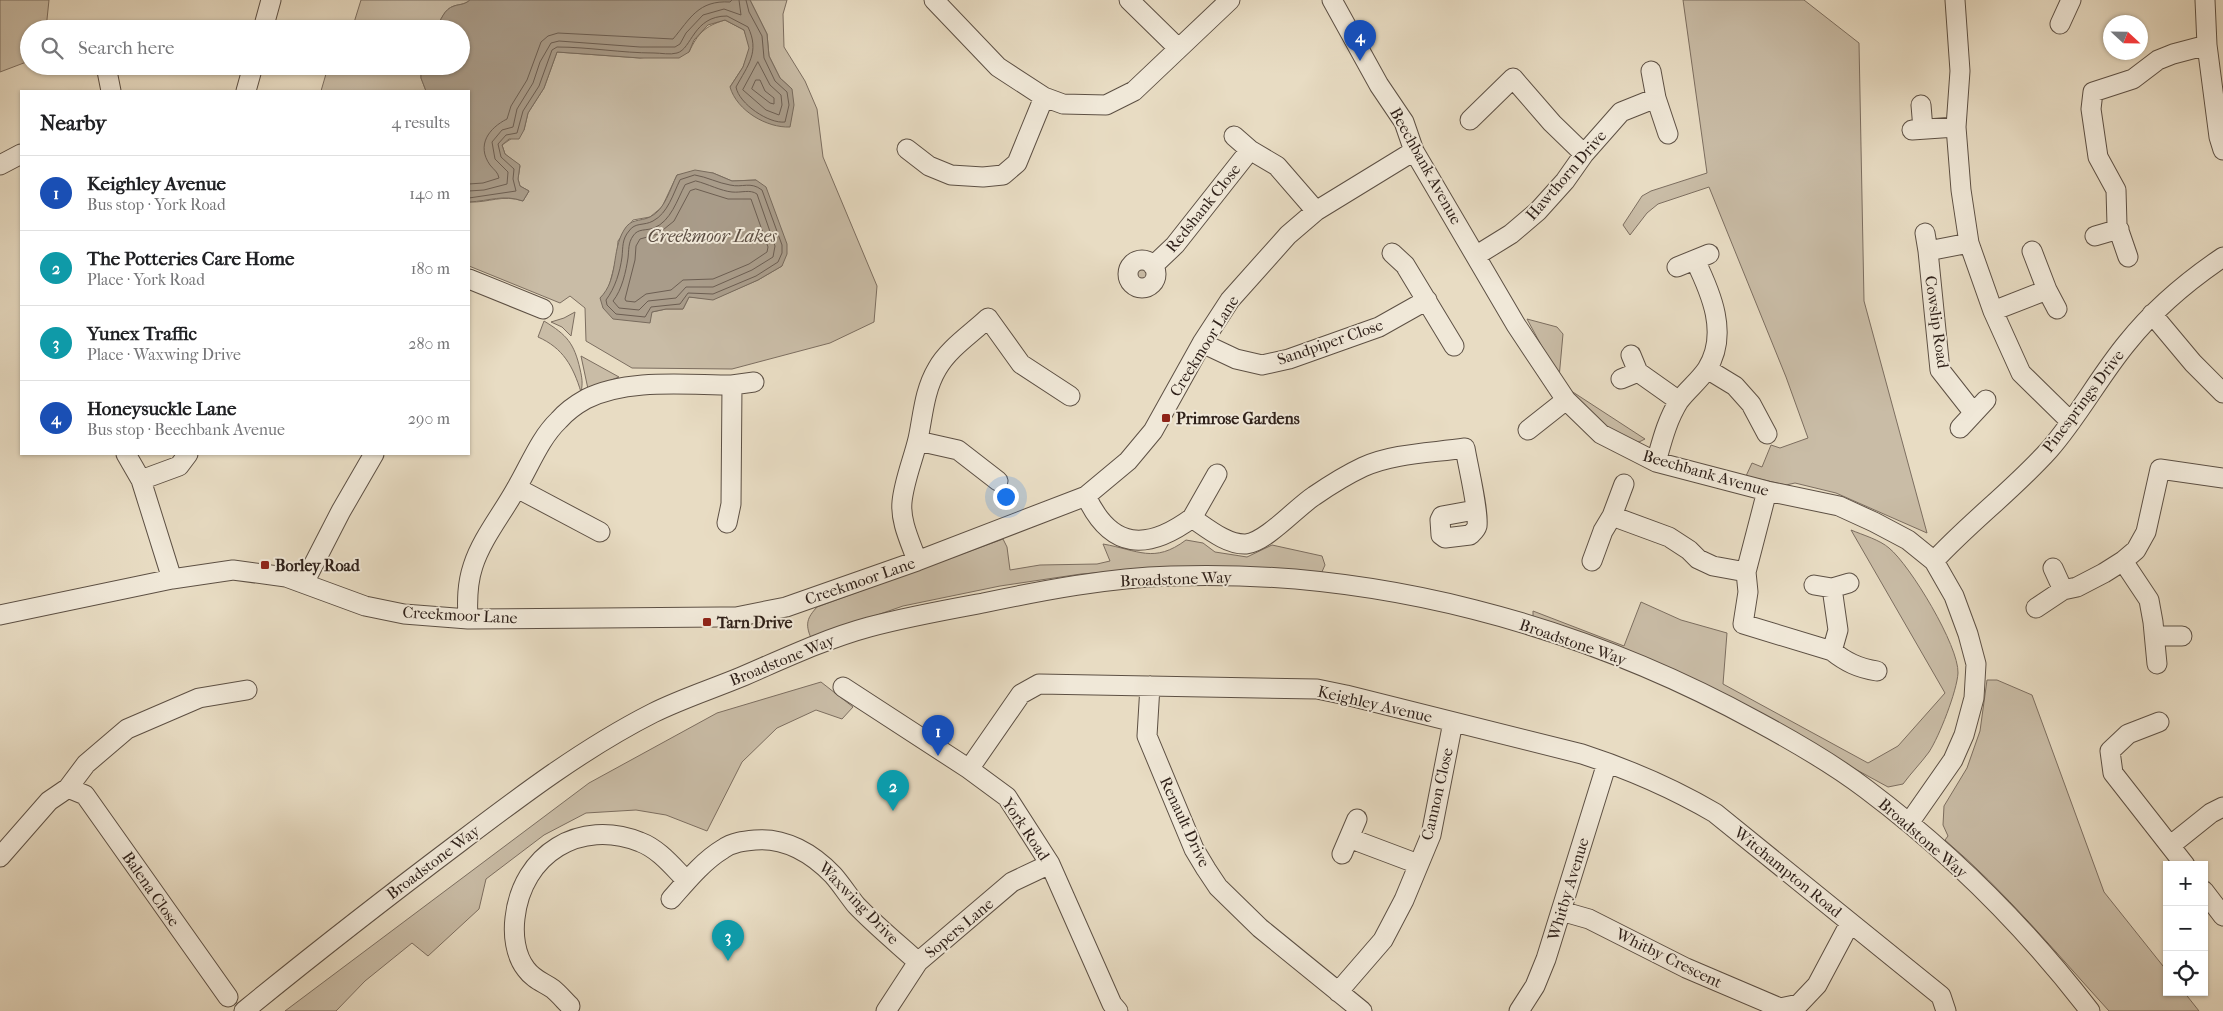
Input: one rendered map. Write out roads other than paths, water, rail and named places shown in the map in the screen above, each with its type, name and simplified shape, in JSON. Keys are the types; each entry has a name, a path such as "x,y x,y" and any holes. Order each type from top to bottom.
{"street":[{"path":"265,20 270,0"},
{"path":"934,0 998,68 1044,97 1063,104 1106,105 1134,91 1230,0"},
{"path":"1128,0 1178,48"},
{"name":"Beechbank Avenue","path":"1332,0 1379,85 1404,122 1414,151 1477,255 1516,325 1566,400 1601,434 1656,462 1767,491 1839,506 1940,555 1968,634 1976,664 1974,698 1964,736 1953,760 1909,823"},
{"path":"1955,0 1960,70 1956,127 1961,190 1969,243 1993,311 2021,373 2071,422"},
{"path":"2060,24 2070,0"},
{"path":"2205,0 2207,45 2219,99 2219,137 2223,150"},
{"path":"2128,257 2119,229 2116,190 2098,157 2091,109 2086,91 2133,79 2158,60 2207,45"},
{"path":"1470,120 1508,71 1552,123 1584,154"},
{"path":"1651,71 1656,98 1668,134"},
{"path":"108,75 111,90"},
{"path":"246,90 250,75"},
{"path":"907,149 929,166 951,176 983,177 1003,175 1017,163 1044,97"},
{"name":"Hawthorn Drive","path":"1477,255 1511,234 1538,211 1566,181 1584,154 1621,112 1656,98"},
{"path":"1921,105 1918,129 1956,127"},
{"name":"Redshank Close","path":"1234,136 1250,150 1277,166 1316,211"},
{"name":"Redshank Close","path":"1153,266 1175,245 1250,150"},
{"name":"Creekmoor Lane","path":"0,614 172,579 233,570 265,573 304,583 365,606 404,614 468,619 736,616 786,607 917,562 1086,496 1128,460 1153,431 1202,343 1230,300 1288,236 1316,211 1414,151"},
{"path":"0,165 20,155"},
{"path":"2094,236 2119,229"},
{"name":"Cowslip Road","path":"1960,428 1980,406 1940,370 1926,242 1969,243"},
{"path":"2032,251 2047,290 2057,309"},
{"path":"1392,252 1406,265 1454,346"},
{"path":"1656,462 1666,428 1679,401 1707,368 1716,342 1717,322 1702,257 1677,267"},
{"name":"Pinesprings Drive","path":"1940,555 2048,451 2071,422 2126,344 2152,314 2189,280 2223,257"},
{"path":"470,279 543,309"},
{"path":"1993,311 2047,290"},
{"name":"Sandpiper Close","path":"1202,343 1236,359 1262,365 1289,359 1379,327 1427,300"},
{"path":"917,562 903,520 902,503 909,468 918,440 925,401 936,370 984,312 1021,364 1070,396"},
{"path":"2152,314 2193,363 2223,393"},
{"path":"1630,368 1679,401"},
{"path":"1707,368 1735,386 1751,404 1749,420 1767,434"},
{"path":"468,619 468,584 473,565 483,543 517,488 540,445 558,420 585,400 626,386 732,385 754,382"},
{"path":"727,523 732,504 732,385"},
{"path":"1528,430 1566,400"},
{"path":"918,440 958,450 998,481"},
{"path":"1192,518 1236,544 1248,544 1261,538 1312,497 1365,466 1387,458 1473,446 1475,510"},
{"path":"127,455 141,480 172,579"},
{"path":"141,480 179,466 187,455"},
{"path":"304,583 340,510 373,455"},
{"path":"2036,608 2063,590 2077,587 2123,561 2136,550 2144,537 2155,467 2223,478"},
{"path":"1086,496 1094,513 1110,531 1129,540 1144,540 1173,532 1192,518 1217,474"},
{"path":"1592,561 1624,484"},
{"path":"517,488 600,532"},
{"path":"1767,491 1746,572 1748,592 1741,633 1832,651 1849,663 1862,669 1877,671"},
{"path":"1612,516 1668,537 1689,550 1698,559 1713,566 1746,572"},
{"path":"2123,561 2149,600 2157,664"},
{"path":"2053,568 2063,590"},
{"name":"Broadstone Way","path":"244,1011 328,943 492,818 575,758 655,712 828,641 869,627 1066,586 1168,576 1300,579 1398,593 1483,612 1598,648 1710,696 1791,740 1854,780 1909,823 1990,897 2071,986 2090,1011"},
{"path":"1814,585 1841,586 1838,630 1832,651"},
{"path":"2155,636 2182,636"},
{"name":"Keighley Avenue","path":"969,768 1021,694 1039,684 1317,689 1582,754 1607,763"},
{"name":"York Road","path":"843,686 969,768 1008,797 1050,864 1112,1004 1118,1011"},
{"name":"Renault Drive","path":"1150,686 1148,736 1191,841 1206,869 1218,887 1241,911 1362,1011"},
{"path":"0,858 49,801 68,788 86,764 127,729 199,698 247,690"},
{"name":"Cannon Close","path":"1338,992 1383,940 1404,900 1431,834 1453,722"},
{"path":"2158,722 2128,734 2110,751 2113,772 2183,861"},
{"name":"Whitby Avenue","path":"1519,1011 1535,986 1561,911 1607,763"},
{"name":"Witchampton Road","path":"1607,763 1690,799 1715,813 1941,996 1946,1011"},
{"name":"Balena Close","path":"68,788 85,795 228,997"},
{"path":"2171,845 2211,813 2223,807"},
{"name":"Cannon Close","path":"1357,819 1346,846 1418,864"},
{"path":"572,1003 553,989 539,983 525,968 516,944 514,929 517,903 529,873 538,863 554,850 574,838 589,834 607,834 643,843 662,856 687,880"},
{"name":"Waxwing Drive","path":"670,899 687,880 723,848 738,842 758,840 785,843 807,853 821,864 833,875 856,905 918,962"},
{"name":"Sopers Lane","path":"886,1011 918,962 1012,882 1050,864"},
{"path":"2208,895 2223,916"},
{"name":"Whitby Crescent","path":"1561,911 1589,920 1686,968 1780,1008 1799,1004 1817,985 1850,922"}],"water":[{"path":"470,0 750,0 767,34 769,56 780,78 792,89 794,105 790,127 772,125 763,121 739,104 734,96 730,87 743,67 749,48 744,30 725,20 708,25 694,40 689,52 679,58 640,58 557,52 544,88 528,113 524,130 519,139 509,139 502,145 505,154 520,165 518,179 520,186 529,191 523,201 503,198 470,202 470,90 426,90 421,78 421,75 470,75 470,20 440,20 451,7"},
{"name":"Creekmoor Lakes","path":"695,170 713,173 732,181 756,180 766,187 787,244 787,254 782,266 758,280 713,300 689,297 683,309 666,309 652,312 650,323 613,319 603,308 600,298 613,274 617,247 624,230 629,224 646,219 660,209 677,175"}],"place":[{"name":"Honeysuckle Lane","path":"1360,61"},
{"name":"Primrose Gardens","path":"1166,418"},
{"name":"Borley Road","path":"265,565"},
{"name":"Tarn Drive","path":"707,622"},
{"name":"Keighley Avenue","path":"938,756"},
{"name":"The Potteries Care Home","path":"893,811"},
{"name":"Yunex Traffic","path":"728,961"}]}
